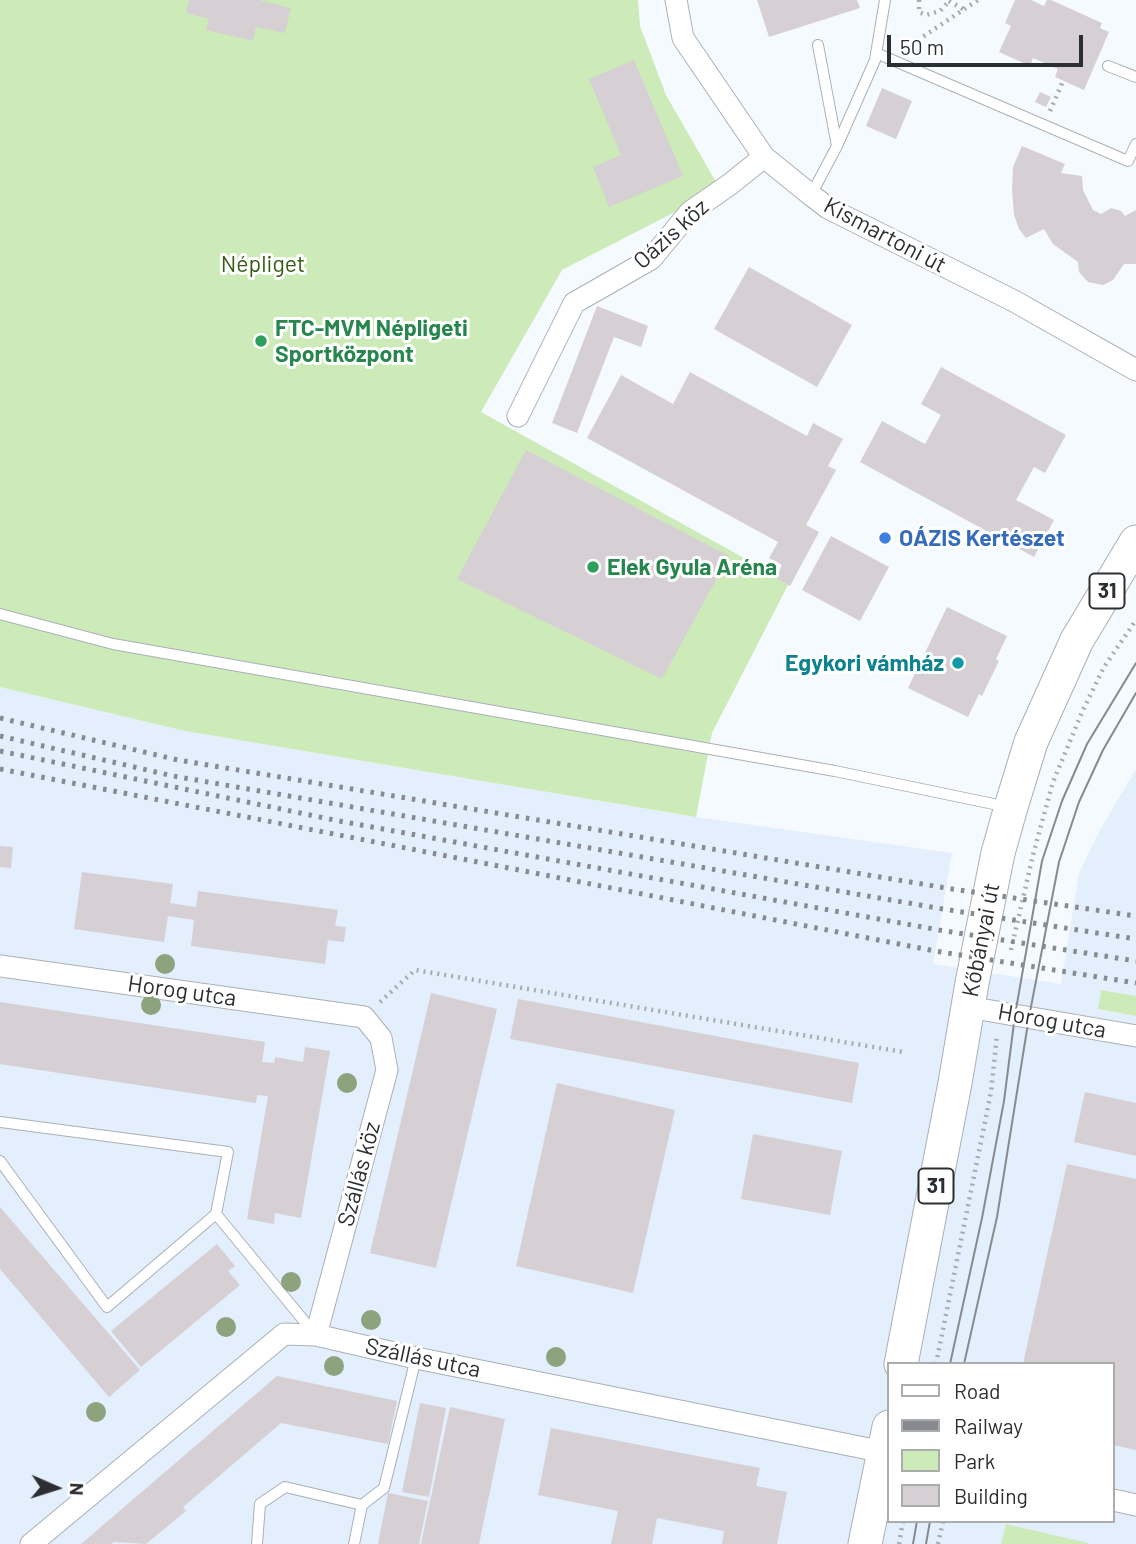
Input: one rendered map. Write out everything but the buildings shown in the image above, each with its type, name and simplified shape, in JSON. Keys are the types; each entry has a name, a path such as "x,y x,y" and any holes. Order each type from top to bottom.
{"main road":[{"name":"Kőbányai út","path":"901,1362 998,853 1011,807 1031,742 1077,640 1136,542"},
{"path":"865,1544 888,1444"}],"street":[{"name":"Kismartoni út","path":"676,0 683,38 764,157 810,195 828,208 1014,301 1136,370"},
{"name":"Oázis köz","path":"518,416 574,303 651,259 690,212 764,157"},
{"name":"Horog utca","path":"0,966 364,1017"},
{"name":"Horog utca","path":"968,1007 1136,1037"},
{"name":"Szállás köz","path":"316,1335 387,1070 381,1038 364,1017"},
{"name":"Szállás utca","path":"31,1544 284,1334 316,1335 416,1358 888,1444"},
{"path":"1115,1500 1136,1505"}],"lane":[{"path":"810,195 837,146 876,53 885,0"},
{"path":"818,45 837,146"},
{"path":"876,53 1132,162 1136,144"},
{"path":"1108,66 1136,77"},
{"path":"0,614 113,644 835,771 1011,807"},
{"path":"0,1122 228,1152 216,1214 107,1307 0,1161"},
{"path":"216,1214 316,1335"},
{"path":"354,1544 362,1505 384,1488 416,1358"},
{"path":"257,1544 260,1504 285,1487 362,1505"}],"path":[{"path":"919,0 919,12 926,15 940,11 949,1 964,9"},
{"path":"890,59 978,0"},
{"path":"1044,124 1063,81"},
{"path":"1010,957 1053,782 1104,667 1136,620"},
{"path":"364,1017 415,970 903,1052"},
{"path":"936,1362 991,1092 1001,1012"},
{"path":"898,1544 903,1523"},
{"path":"938,1544 943,1523"}],"shaded area":[{"path":"0,687 185,731 696,817 952,853 933,964 1061,984 1079,873 1100,830 1136,769 1136,996 1101,990 1098,1009 1136,1016 1136,1544 0,1544"}],"green space":[{"name":"FTC-MVM Népligeti Sportközpont","path":"0,0 638,0 640,26 666,95 720,189 562,270 481,412 789,583 712,733 696,817 185,731 0,687"},
{"path":"1101,990 1136,996 1136,1016 1098,1009"},
{"path":"1006,1524 1088,1543 1088,1544 1001,1544"}],"tram line":[{"path":"950,1362 1004,1101 1015,1015 1042,861 1062,801 1087,744 1136,663"},
{"path":"964,1362 997,1217 1029,1017 1059,862 1079,802 1103,750 1136,693"},
{"path":"913,1544 917,1523"},
{"path":"926,1544 930,1523"}],"railway":[{"path":"0,718 178,760 946,888 1136,916"},
{"path":"0,736 173,776 943,909 1136,939"},
{"path":"0,751 339,821 939,930 1136,961"},
{"path":"0,769 935,951 1136,983"}],"place":[{"name":"FTC-MVM Népligeti Sportközpont","path":"261,341"},
{"name":"OÁZIS Kertészet","path":"885,538"},
{"name":"Elek Gyula Aréna","path":"593,567"},
{"name":"Egykori vámház","path":"958,663"}],"park label":[{"name":"Népliget","path":"263,264"}]}
